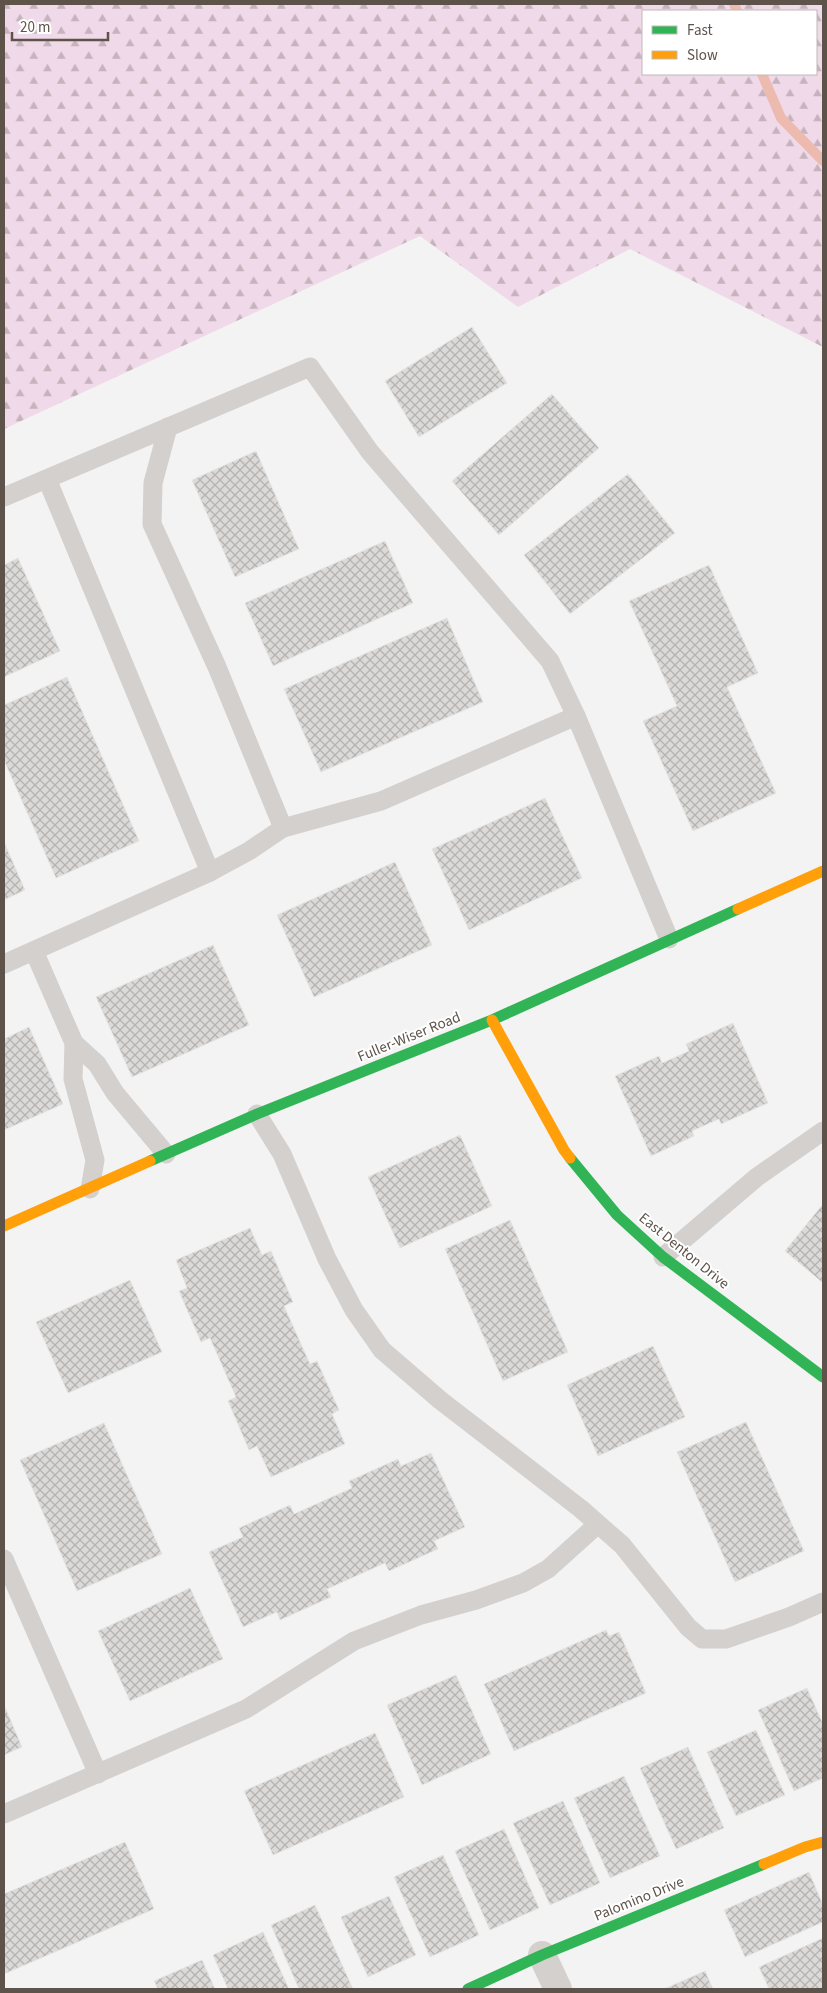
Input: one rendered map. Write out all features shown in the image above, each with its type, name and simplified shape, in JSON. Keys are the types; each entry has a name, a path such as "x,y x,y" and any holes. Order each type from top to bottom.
{"street":[{"name":"Fuller-Wiser Road","path":"4,1226 257,1114 492,1020 823,870"},
{"name":"East Denton Drive","path":"492,1020 564,1150 617,1215 663,1257 823,1377"},
{"name":"Palomino Drive","path":"468,1989 542,1955 805,1847 823,1842"},
{"path":"542,1955 558,1989"}],"lane":[{"path":"4,497 310,367 370,452 550,661 576,716 669,939"},
{"path":"168,427 152,483 152,524 217,667 283,828"},
{"path":"47,479 210,872"},
{"path":"4,964 210,872 250,851 283,828 380,801 576,716"},
{"path":"34,951 74,1042 97,1064 115,1093 166,1154"},
{"path":"74,1042 73,1079 95,1160 90,1188"},
{"path":"257,1114 282,1154 327,1259 354,1310 382,1350 440,1400 622,1545 688,1627 702,1639 726,1639 789,1618 823,1602"},
{"path":"663,1257 757,1177 823,1131"},
{"path":"4,1814 246,1709 354,1642 421,1614 476,1600 523,1583 548,1569 598,1524"},
{"path":"4,1559 98,1774"}],"green space":[{"path":"4,4 823,4 823,347 630,249 518,307 420,236 4,429"}],"building":[{"path":"472,327 507,383 419,437 385,381"},
{"path":"552,394 599,448 499,535 452,481"},
{"path":"256,451 299,549 235,577 192,480"},
{"path":"628,474 675,533 570,614 524,555"},
{"path":"385,541 413,603 273,666 245,603"},
{"path":"18,558 60,651 4,677 4,565"},
{"path":"709,565 758,673 727,687 776,793 693,831 643,721 677,706 629,601"},
{"path":"447,618 483,702 321,772 284,689"},
{"path":"67,677 139,841 56,878 4,760 4,705"},
{"path":"545,798 582,878 469,930 432,849"},
{"path":"4,842 25,890 4,900"},
{"path":"395,862 432,945 314,997 277,915"},
{"path":"213,945 249,1025 132,1077 96,997"},
{"path":"733,1023 768,1103 721,1124 719,1119 692,1131 694,1136 651,1156 615,1076 659,1056 662,1063 689,1051 686,1044"},
{"path":"29,1027 63,1104 4,1130 4,1039"},
{"path":"460,1135 492,1206 400,1248 368,1177"},
{"path":"823,1204 823,1283 785,1251"},
{"path":"510,1220 568,1352 503,1381 445,1249"},
{"path":"250,1228 262,1255 271,1251 293,1302 284,1306 310,1364 317,1361 339,1410 332,1414 345,1444 271,1477 257,1446 249,1450 228,1401 236,1397 210,1338 201,1342 179,1291 187,1288 176,1260"},
{"path":"130,1280 162,1352 68,1393 36,1322"},
{"path":"653,1346 685,1417 598,1456 567,1385"},
{"path":"746,1422 804,1551 735,1582 677,1452"},
{"path":"104,1423 162,1554 77,1591 20,1460"},
{"path":"431,1453 465,1527 434,1541 438,1549 389,1571 385,1563 327,1589 331,1597 280,1620 277,1612 243,1627 209,1552 243,1537 239,1528 290,1505 294,1514 352,1488 349,1481 398,1459 401,1466"},
{"path":"190,1588 223,1659 130,1701 98,1631"},
{"path":"606,1630 609,1636 619,1632 646,1693 514,1751 484,1684"},
{"path":"456,1675 491,1754 422,1785 387,1705"},
{"path":"807,1688 823,1724 823,1778 794,1791 758,1710"},
{"path":"4,1705 22,1747 4,1755"},
{"path":"756,1730 785,1795 736,1816 707,1752"},
{"path":"375,1733 404,1797 273,1855 244,1791"},
{"path":"688,1747 724,1828 676,1849 640,1768"},
{"path":"624,1776 660,1856 610,1878 574,1798"},
{"path":"563,1801 600,1883 550,1905 513,1823"},
{"path":"504,1829 539,1908 490,1930 455,1851"},
{"path":"125,1842 154,1909 4,1974 4,1894"},
{"path":"443,1855 479,1935 430,1957 394,1877"},
{"path":"809,1872 823,1905 823,1922 745,1957 724,1910"},
{"path":"389,1896 416,1955 368,1977 341,1917"},
{"path":"315,1905 353,1989 299,1989 271,1925"},
{"path":"263,1932 289,1989 228,1989 213,1955"},
{"path":"823,1938 823,1989 769,1989 759,1967"},
{"path":"202,1960 215,1989 158,1989 154,1981"},
{"path":"705,1971 713,1989 664,1989"}],"waterway":[{"path":"734,4 737,10"},
{"path":"762,75 781,118 823,161"}],"traffic: fast":[{"path":"150,1161 257,1114 492,1020 738,909"},
{"path":"570,1158 617,1215 663,1257 823,1377"},
{"path":"468,1989 542,1955 764,1864"}],"traffic: slow":[{"path":"738,909 823,871"},
{"path":"492,1020 570,1158"},
{"path":"4,1226 150,1161"},
{"path":"764,1864 805,1847 823,1842"}]}
